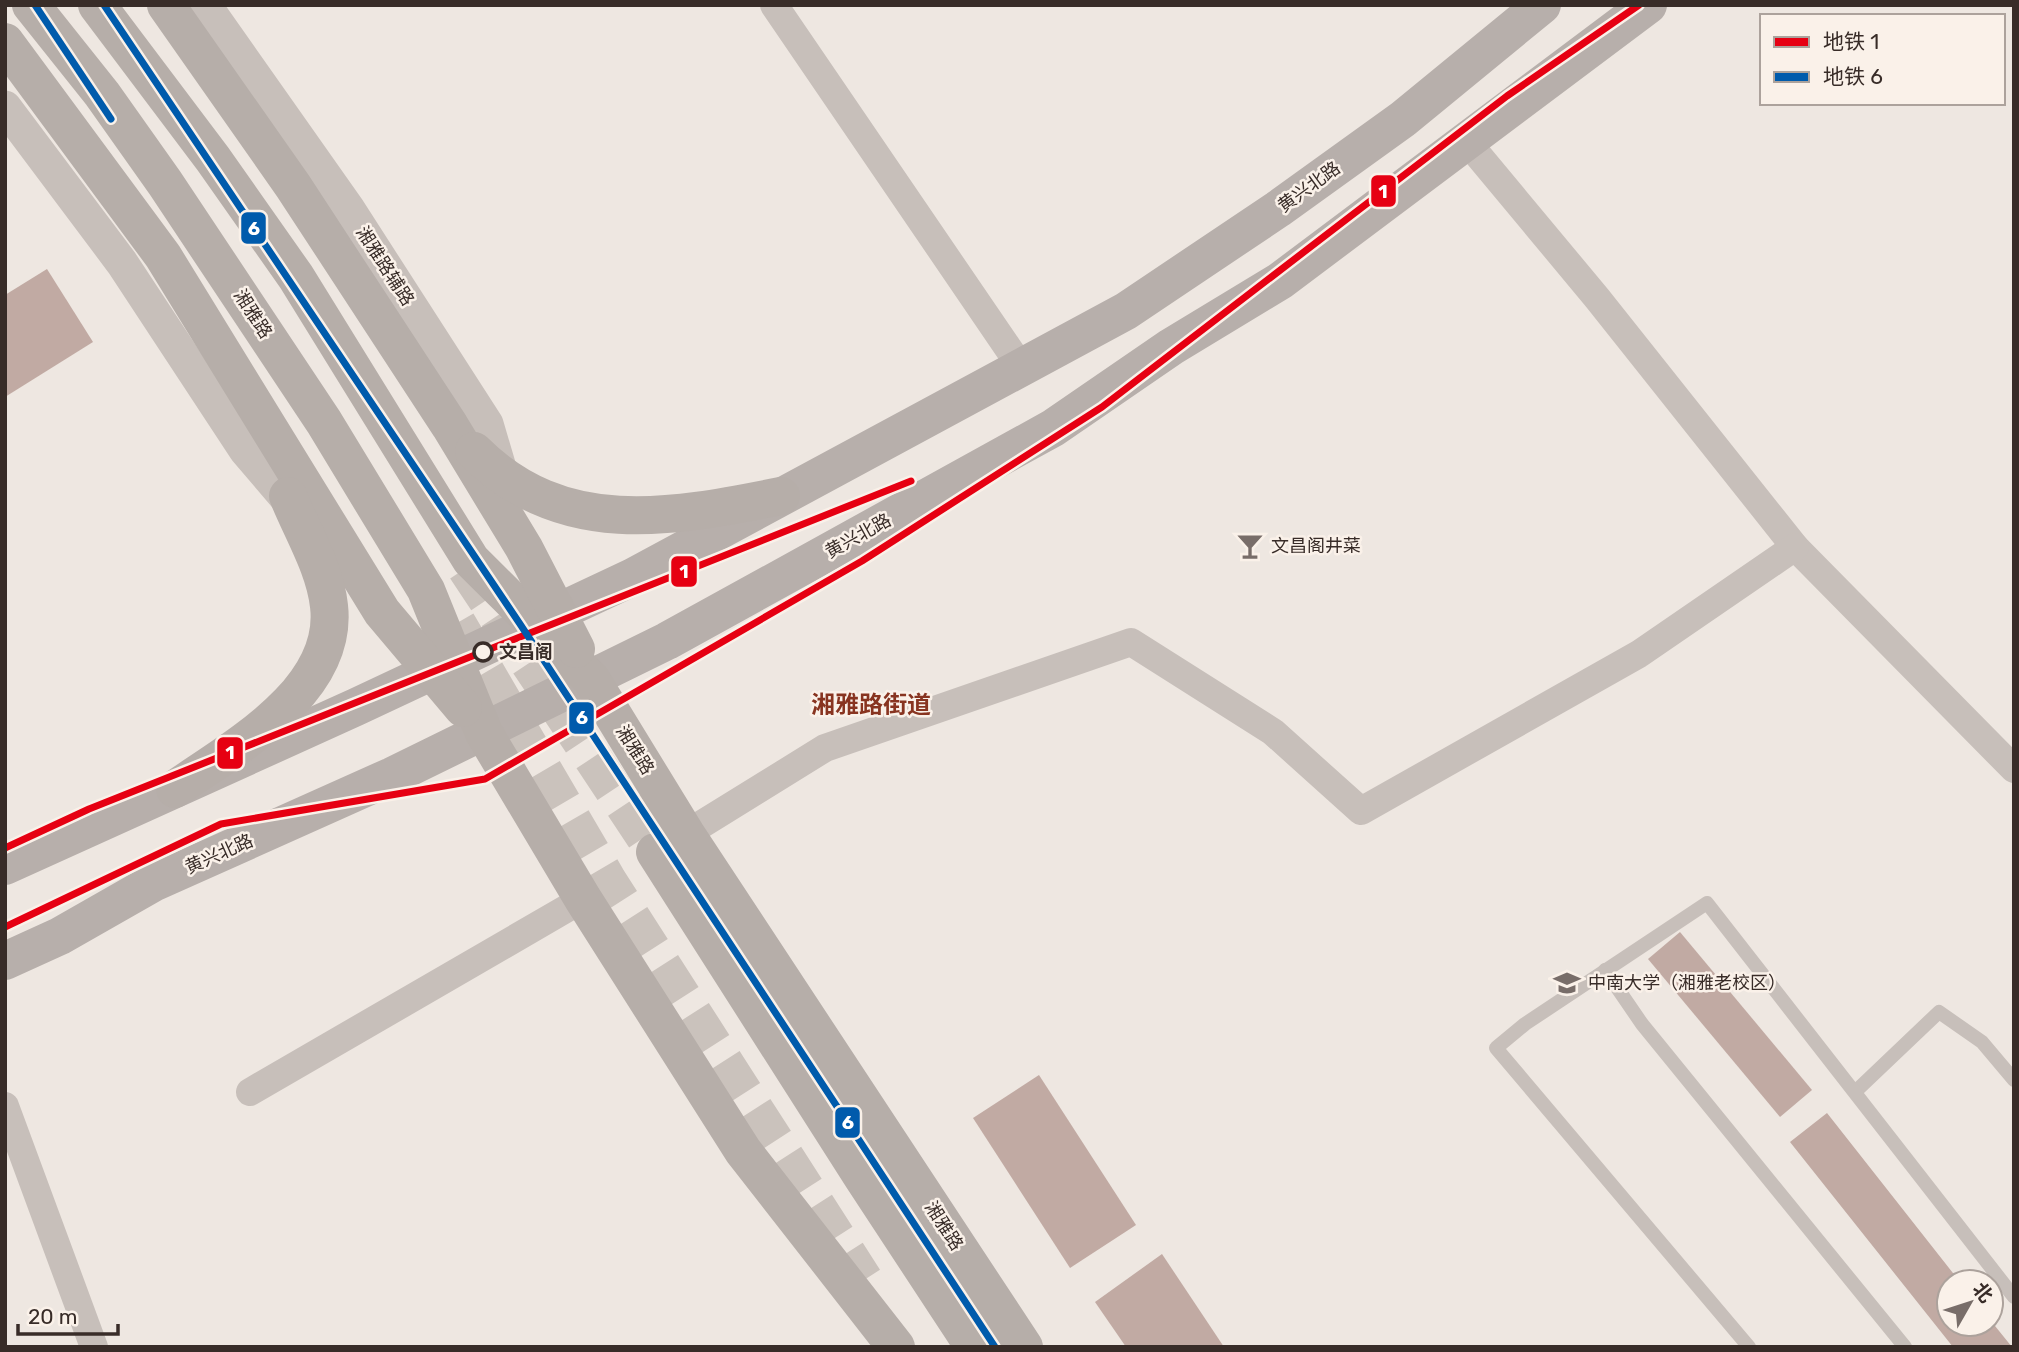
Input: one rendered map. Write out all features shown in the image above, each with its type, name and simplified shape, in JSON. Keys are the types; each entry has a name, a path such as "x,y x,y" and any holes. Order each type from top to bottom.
{"main road":[{"name":"湘雅路","path":"31,5 102,94 316,411 426,590 443,666 583,899 743,1151 896,1347"},
{"name":"湘雅路","path":"97,5 213,159 296,277 471,560 546,618 592,679 671,843 863,1178 974,1347"},
{"path":"166,5 293,186 450,426 524,548 546,618"},
{"name":"黄兴北路","path":"5,866 633,577 1126,312 1403,120 1542,5"},
{"name":"黄兴北路","path":"5,961 60,936 153,883 484,733 667,641 1053,428 1171,347 1280,281 1468,143 1648,5"},
{"path":"5,41 163,257 383,612 443,666"},
{"path":"175,789 272,719 304,685 324,647 330,624 326,586 240,385"},
{"path":"450,426 502,475 557,504 584,513 611,515 712,510 781,496"},
{"name":"湘雅路","path":"671,843 1024,1347"}],"street":[{"name":"湘雅路辅路","path":"205,5 348,208 480,412 487,424 524,548"},
{"path":"774,5 1021,367"},
{"path":"5,107 122,263 245,450 383,612"},
{"path":"1468,143 1597,298 1795,547 2014,769"},
{"path":"671,843 825,748 1131,642 1273,732 1361,811 1639,654 1795,547"},
{"path":"250,1092 583,899"},
{"path":"5,1106 94,1347"}],"lane":[{"path":"1749,1347 1496,1048 1525,1024 1707,903 2014,1297"},
{"path":"1605,970 1642,1024 1905,1347"},
{"path":"1856,1091 1939,1012 1982,1042 2014,1080"}],"building":[{"path":"47,269 93,342 5,397 5,295"},
{"path":"1680,932 1812,1090 1780,1117 1648,959"},
{"path":"1039,1075 1136,1225 1070,1268 973,1118"},
{"path":"1827,1113 1949,1268 1935,1268 1935,1324 1790,1142"},
{"path":"1162,1254 1224,1347 1126,1347 1095,1302"},
{"path":"1946,1338 2005,1338 2012,1347 1953,1347"}],"tunnel":[{"path":"466,568 655,852"},
{"path":"457,623 608,881 864,1280"}],"metro line":[{"name":"6","path":"35,5 111,119"},
{"name":"6","path":"104,5 520,624 995,1347"},
{"name":"1","path":"5,927 221,824 485,779 862,561 1102,407 1507,96 1639,5"},
{"name":"1","path":"5,848 89,809 911,481"}],"place":[{"name":"文昌阁井菜","path":"1250,546"},
{"name":"文昌阁","path":"483,652"},
{"name":"中南大学（湘雅老校区）","path":"1567,983"}],"district":[{"name":"湘雅路街道","path":"871,705"}]}
